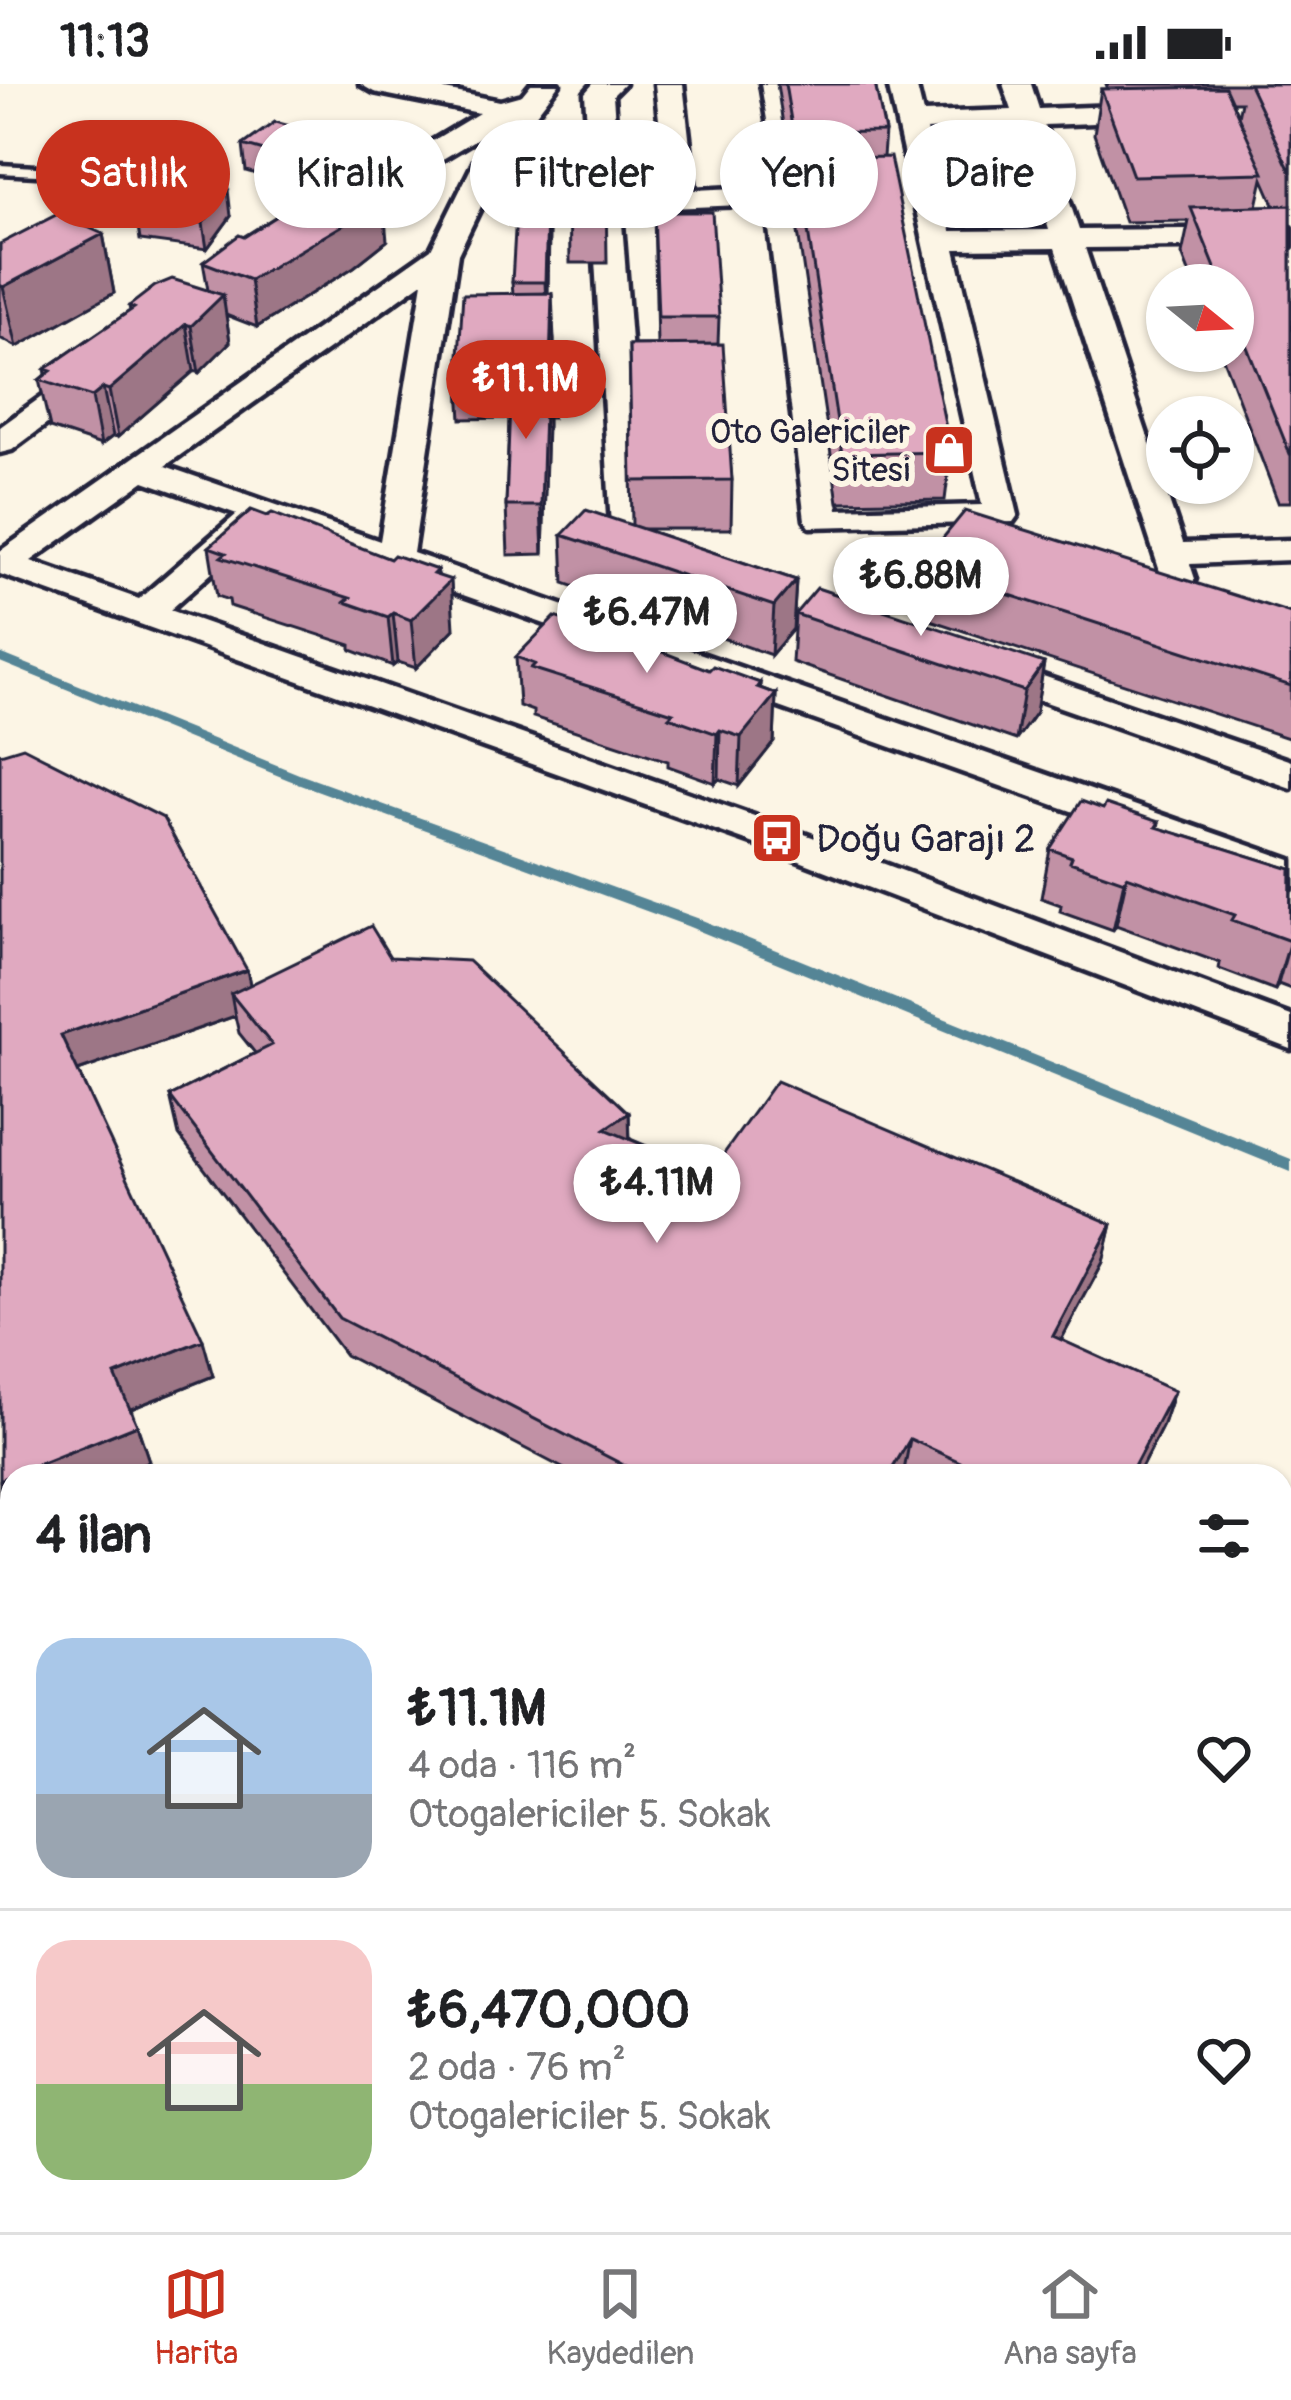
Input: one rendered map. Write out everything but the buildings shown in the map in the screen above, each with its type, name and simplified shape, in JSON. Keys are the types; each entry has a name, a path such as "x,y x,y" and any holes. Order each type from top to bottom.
{"street":[{"path":"374,84 503,110"},
{"path":"601,120 599,93 610,84"},
{"path":"669,84 673,120"},
{"path":"775,84 779,120"},
{"path":"902,84 911,120"},
{"path":"1017,84 1182,573"},
{"path":"289,239 543,86"},
{"path":"394,558 443,254 476,180 543,86"},
{"path":"958,120 1291,107"},
{"path":"608,228 629,543 695,567"},
{"path":"791,228 822,520 1001,515 1031,538"},
{"path":"933,228 1001,515"},
{"path":"939,239 1291,237"},
{"path":"2,563 443,254"},
{"path":"0,443 115,358"},
{"path":"139,468 1291,874"},
{"path":"145,614 261,511"},
{"path":"1136,568 1182,573 1291,550"},
{"path":"2,563 777,838 1291,1033"},
{"path":"938,652 1291,775"}],"lane":[{"path":"0,169 36,171"}],"waterway":[{"path":"0,657 294,777 692,922 1291,1166"}],"place":[{"name":"Oto Galericiler Sitesi","path":"949,450"},
{"name":"Doğu Garajı 2","path":"777,838"}]}
